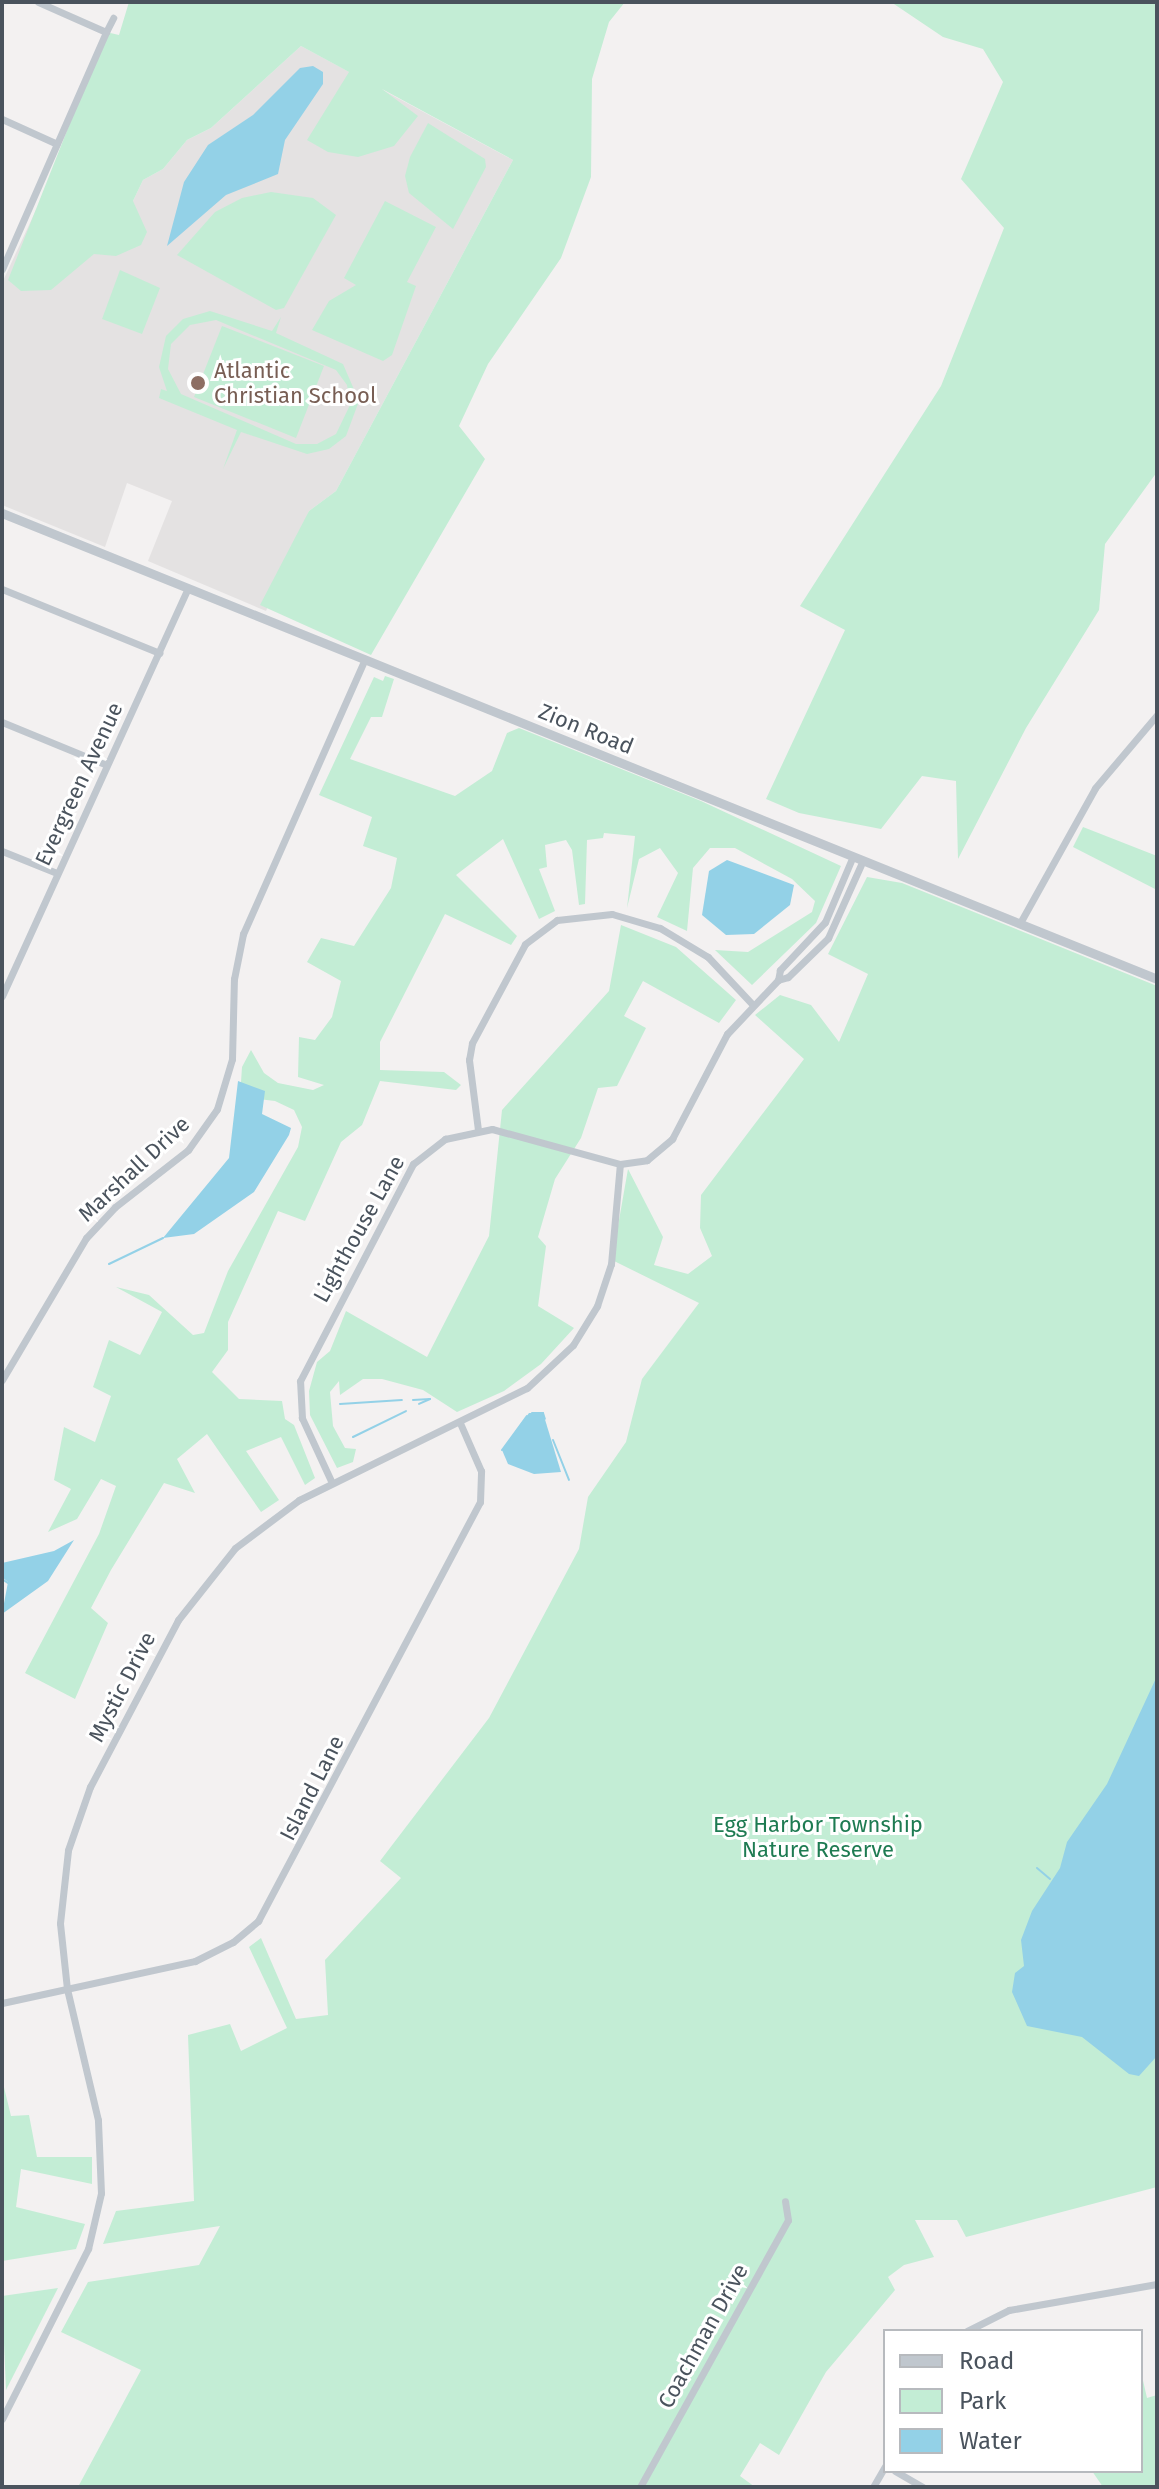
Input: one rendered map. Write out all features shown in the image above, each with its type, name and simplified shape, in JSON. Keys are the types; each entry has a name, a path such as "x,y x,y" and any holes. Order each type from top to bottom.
{"street":[{"path":"38,2 106,32"},
{"path":"2,269 5,253 113,18"},
{"path":"2,119 57,144"},
{"name":"Zion Road","path":"2,513 1157,979"},
{"name":"Evergreen Avenue","path":"2,996 5,982 188,588"},
{"path":"2,589 160,653"},
{"name":"Marshall Drive","path":"2,1380 86,1238 115,1207 188,1150 217,1109 232,1059 234,979 243,934 365,659"},
{"path":"1020,923 1095,788 1157,715"},
{"path":"2,722 107,765"},
{"path":"2,851 57,873"},
{"path":"620,1164 647,1160 670,1142 727,1034 752,1004 778,980 780,970 825,922 858,858"},
{"path":"478,1130 469,1060 472,1043 525,944 557,920 612,914 660,928 708,957 752,1004"},
{"name":"Lighthouse Lane","path":"332,1483 299,1408 302,1373 407,1172 438,1143 478,1130 509,1131 620,1164"},
{"name":"Mystic Drive","path":"2,2419 76,2276 100,2205 98,2120 67,1989 61,1904 74,1828 171,1632 235,1548 282,1510 460,1423 544,1376 590,1321 611,1264 620,1164"},
{"name":"Island Lane","path":"2,2003 203,1958 242,1935 269,1905 480,1502 481,1471 460,1423"},
{"name":"Coachman Drive","path":"640,2487 788,2220 785,2201"},
{"path":"971,2329 1009,2310 1157,2284"},
{"path":"873,2487 883,2470"},
{"path":"898,2473 923,2487"}],"shaded area":[{"name":"Atlantic Christian School","path":"301,46 513,160 336,491 309,511 266,611 148,561 172,501 127,483 105,547 2,505 2,283 36,210 133,201 143,180 163,169 187,140 211,128"}],"green space":[{"path":"129,2 625,2 609,22 592,79 591,177 561,258 488,364 459,426 485,459 371,655 260,605 309,511 336,491 513,160 382,89 418,116 394,146 358,157 328,152 307,140 349,72 301,46 211,128 187,140 163,169 143,180 133,201 147,232 141,245 116,256 94,254 51,290 21,291 8,280 106,32 119,35"},
{"path":"891,2 1157,2 1157,472 1105,544 1099,610 1026,728 958,859 956,781 922,776 881,829 799,813 766,799 845,630 800,606 941,386 1004,228 961,179 1003,82 983,49 943,37"},
{"path":"428,123 485,159 486,167 453,229 409,193 405,176 410,157"},
{"path":"271,192 313,198 336,215 284,308 276,310 177,255 215,212 242,198"},
{"path":"385,201 436,227 407,282 416,286 392,355 383,361 312,330 329,301 356,285 344,278"},
{"path":"120,270 160,288 142,334 102,319"},
{"path":"210,311 272,331 281,317 276,333 343,364 359,401 346,436 329,449 307,454 241,432 223,469 237,430 159,398 161,389 167,391 159,367 166,336 183,319","holes":["216,320 336,370 347,385 350,405 336,434 317,444 296,444 181,394 168,369 171,344 190,325"]},
{"path":"222,326 324,366 296,438 194,397"},
{"path":"385,676 394,679 382,717 371,717 350,759 455,796 492,771 507,733 519,728 701,801 841,866 816,923 752,985 715,950 748,952 812,912 815,901 792,879 735,848 710,848 693,868 687,931 657,917 678,873 660,848 639,859 627,908 635,836 604,833 603,838 587,840 585,904 579,905 572,850 566,840 545,845 547,867 539,869 555,911 539,919 503,839 456,875 517,936 511,945 445,914 380,1042 380,1070 444,1072 461,1085 456,1090 380,1081 362,1125 341,1142 305,1221 278,1211 228,1322 228,1350 212,1372 239,1399 282,1401 285,1419 294,1425 315,1478 305,1485 281,1437 246,1451 279,1500 261,1512 207,1434 177,1459 195,1493 164,1483 111,1570 91,1608 108,1623 75,1699 25,1673 99,1534 116,1486 101,1479 77,1519 48,1532 71,1489 54,1480 64,1427 95,1442 111,1396 93,1387 109,1340 140,1355 162,1312 116,1287 149,1295 193,1335 204,1333 228,1271 298,1147 302,1127 294,1110 275,1101 240,1097 242,1067 251,1050 264,1073 278,1083 313,1090 324,1085 298,1077 299,1037 315,1040 332,1017 341,981 307,962 321,938 354,946 391,888 397,858 363,846 372,817 319,795 374,677 383,681"},
{"path":"1083,827 1157,856 1157,890 1073,847"},
{"name":"Egg Harbor Township Nature Reserve","path":"867,877 902,883 1157,986 1157,2187 966,2237 957,2220 915,2220 934,2257 904,2265 888,2277 895,2290 826,2372 779,2455 760,2443 740,2476 755,2487 78,2487 141,2370 61,2332 88,2282 199,2265 220,2226 103,2244 116,2211 194,2201 188,2035 230,2024 241,2051 287,2028 249,1947 261,1938 296,2019 328,2015 325,1960 401,1878 380,1861 489,1718 579,1549 588,1497 626,1442 642,1379 699,1303 612,1260 628,1169 663,1237 654,1265 688,1274 712,1256 700,1228 701,1195 804,1059 755,1015 780,995 811,1005 839,1042 868,974 828,954"},
{"path":"621,925 676,947 736,1000 719,1023 643,981 624,1016 646,1028 617,1086 598,1088 581,1138 555,1179 538,1237 546,1246 538,1306 574,1328 541,1364 504,1391 457,1412 423,1390 382,1379 363,1379 340,1395 339,1381 330,1392 333,1426 345,1448 356,1449 353,1462 337,1468 310,1415 309,1391 317,1362 330,1351 346,1311 427,1357 489,1236 502,1110 609,991"},
{"path":"2,2079 11,2116 29,2115 37,2157 92,2157 92,2184 21,2169 16,2207 85,2224 76,2249 2,2261"},
{"path":"58,2288 6,2390 2,2296"},
{"path":"1143,2380 1147,2398 1157,2395 1157,2487 1103,2487 1093,2473 1143,2473"}],"water":[{"path":"313,66 323,72 323,84 285,140 278,174 226,195 167,246 184,182 208,145 253,115 300,68"},
{"path":"727,860 794,885 790,905 754,934 726,935 702,915 709,871"},
{"path":"238,1081 265,1091 262,1114 291,1128 289,1135 254,1192 194,1234 163,1238 229,1158"},
{"path":"529,1413 543,1413 561,1472 534,1474 508,1464 502,1450"},
{"path":"74,1540 48,1581 2,1614 8,1582 2,1577 2,1563 54,1551"},
{"path":"1157,1676 1157,2056 1139,2076 1129,2074 1082,2037 1027,2026 1012,1992 1015,1973 1024,1966 1021,1940 1032,1911 1060,1868 1067,1842 1107,1784"}],"waterway":[{"path":"109,1264 163,1238"},
{"path":"413,1400 430,1399 419,1404"},
{"path":"340,1404 402,1400"},
{"path":"353,1437 406,1411"},
{"path":"532,1413 543,1413 545,1419"},
{"path":"502,1450 527,1416"},
{"path":"553,1440 569,1480"},
{"path":"2,1579 8,1583"},
{"path":"1037,1868 1050,1879"}],"place":[{"name":"Atlantic Christian School","path":"198,383"}]}
